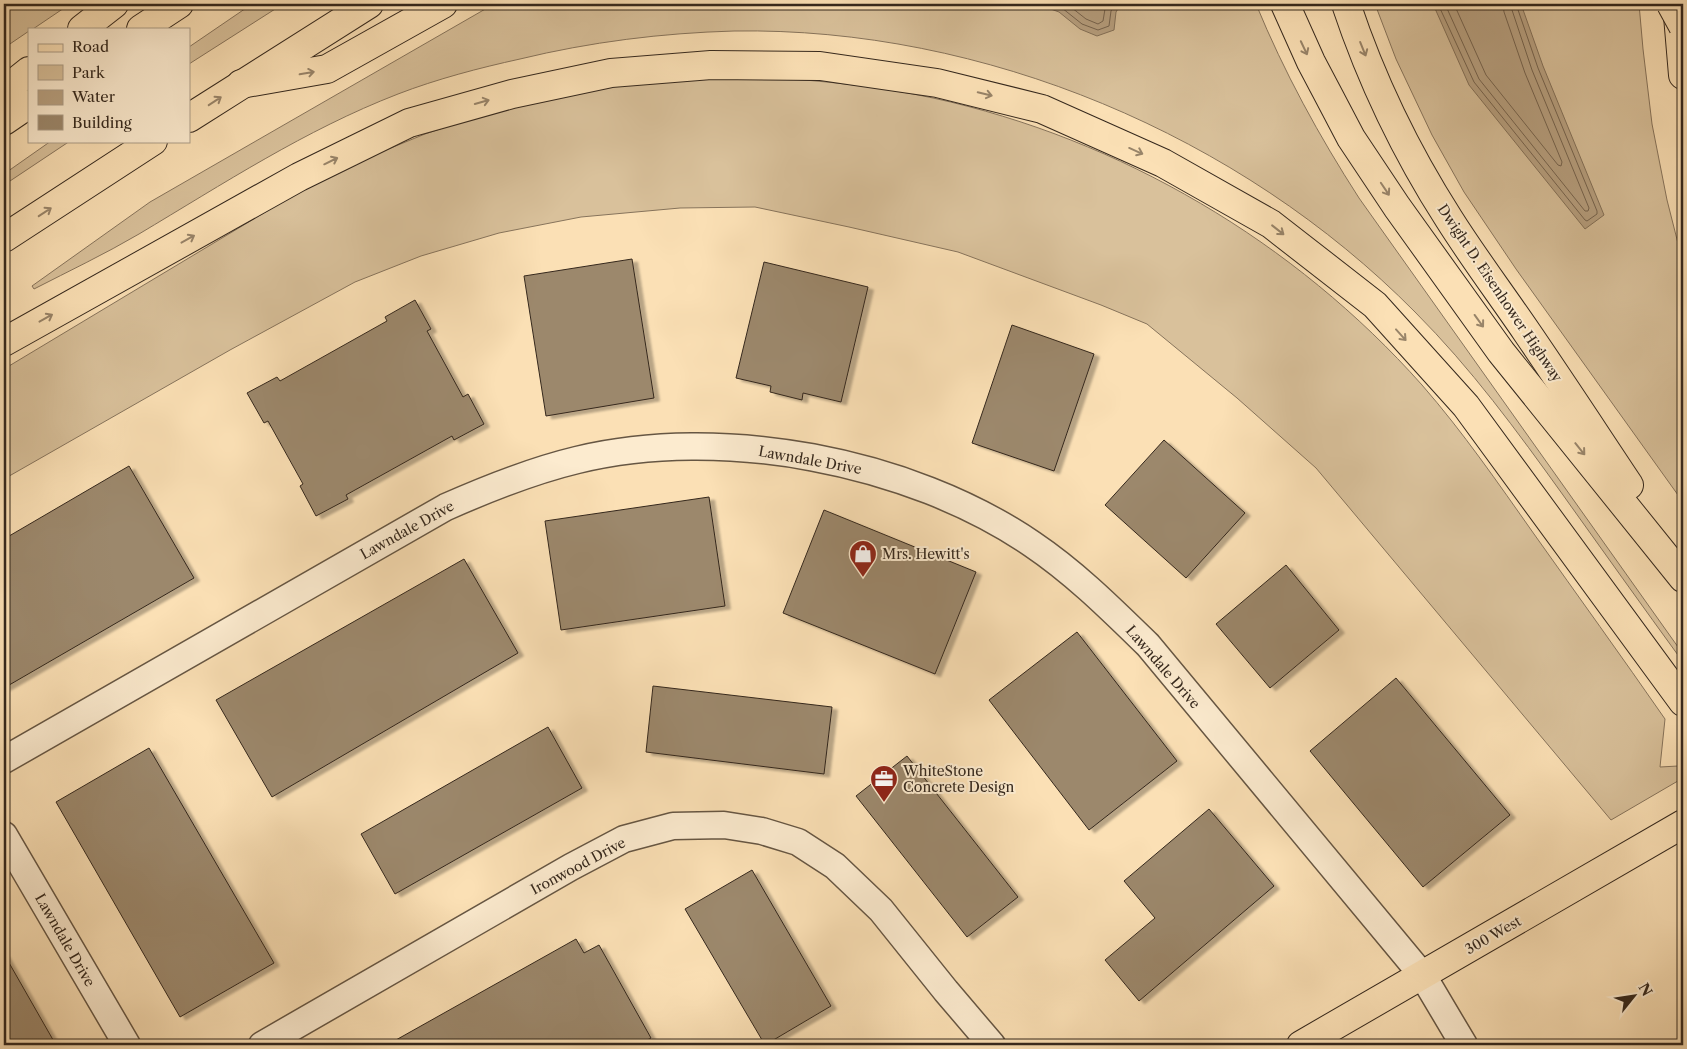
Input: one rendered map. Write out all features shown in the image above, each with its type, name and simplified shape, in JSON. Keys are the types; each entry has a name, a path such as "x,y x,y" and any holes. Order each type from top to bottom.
{"main road":[{"path":"83,28 114,4"},
{"path":"143,28 179,4"},
{"path":"190,117 369,4"},
{"path":"241,84 327,69 443,4"},
{"path":"1284,4 1338,114 1397,207 1501,352 1683,578"},
{"name":"Dwight D. Eisenhower Highway","path":"1346,4 1368,64 1386,104 1418,166 1448,217 1683,566"},
{"path":"1671,4 1683,26"},
{"path":"1677,4 1683,75"},
{"path":"4,342 299,177 409,123 512,94 611,73 711,65 820,66 937,82 1042,109 1163,163 1271,224 1375,305 1466,406 1683,702"},
{"path":"4,91 28,72"},
{"path":"4,121 28,105"},
{"path":"4,238 151,142"},
{"name":"300 West","path":"1302,1045 1683,824"}],"street":[{"name":"Lawndale Drive","path":"4,760 446,507 514,478 578,460 647,448 697,445 776,451 855,466 915,485 974,511 1030,543 1100,598 1148,645 1423,976 1464,1045"},
{"name":"Ironwood Drive","path":"262,1045 624,839 673,826 724,825 762,831 798,842 835,866 881,910 992,1045"},
{"name":"Lawndale Drive","path":"4,835 127,1045"}],"green space":[{"path":"4,4 70,4 34,28 28,28 28,32 4,48"},
{"path":"252,4 283,4 190,63 190,46"},
{"path":"494,4 1256,4 1278,54 1303,103 1359,198 1683,654 1683,662 1493,400 1436,333 1346,249 1270,193 1189,144 1103,104 1013,71 921,48 828,35 734,31 707,32 599,43 474,70 398,94 330,124 233,177 139,234 34,289 32,286 150,202"},
{"path":"1375,4 1639,4 1652,124 1667,200 1683,263 1683,502 1516,269 1464,192 1432,135 1396,59"},
{"path":"766,77 850,84 892,90 933,98 1003,116 1071,140 1137,169 1200,203 1261,242 1318,286 1372,333 1422,385 1452,421 1665,719 1660,767 1678,766 1683,763 1683,778 1611,820 1316,468 1237,398 1147,324 958,252 755,207 680,208 581,217 499,233 421,256 355,282 230,350 4,479 4,369 282,202 329,176 425,134 476,117 540,100 602,87 705,78"},
{"path":"50,142 68,142 4,185 4,174"}],"water":[{"path":"1037,4 1121,4 1116,12 1114,30 1097,36 1080,29 1059,12"},
{"path":"1433,4 1521,4 1543,66 1604,215 1585,229 1469,85"}],"building":[{"path":"632,259 654,398 546,416 524,276"},
{"path":"764,262 868,287 841,402 803,393 802,400 770,392 771,386 736,378"},
{"path":"415,300 431,329 427,331 463,397 468,394 484,424 454,440 452,436 346,495 348,499 316,516 300,486 303,484 268,421 264,423 247,393 277,377 280,381 387,321 385,317"},
{"path":"1012,325 1094,354 1054,471 972,443"},
{"path":"1164,440 1245,513 1186,578 1105,505"},
{"path":"129,466 194,578 4,688 4,539"},
{"path":"709,497 725,606 561,630 545,521"},
{"path":"824,510 976,572 935,674 783,613"},
{"path":"464,559 518,653 272,797 216,700"},
{"path":"1286,565 1339,630 1270,688 1216,624"},
{"path":"1077,632 1177,761 1089,830 989,700"},
{"path":"1396,678 1510,815 1423,887 1310,751"},
{"path":"653,686 832,707 824,774 646,752"},
{"path":"548,727 582,788 395,894 361,834"},
{"path":"149,748 274,963 180,1017 56,802"},
{"path":"907,756 1018,897 967,937 856,796"},
{"path":"1209,809 1274,886 1139,1001 1105,960 1155,918 1124,881"},
{"path":"752,870 831,1006 765,1045 685,909"},
{"path":"576,939 584,953 599,945 651,1038 638,1045 387,1045"},
{"path":"4,954 56,1045 4,1045"}],"place":[{"name":"Mrs. Hewitt's","path":"863,578"},
{"name":"WhiteStone Concrete Design","path":"884,803"}]}
